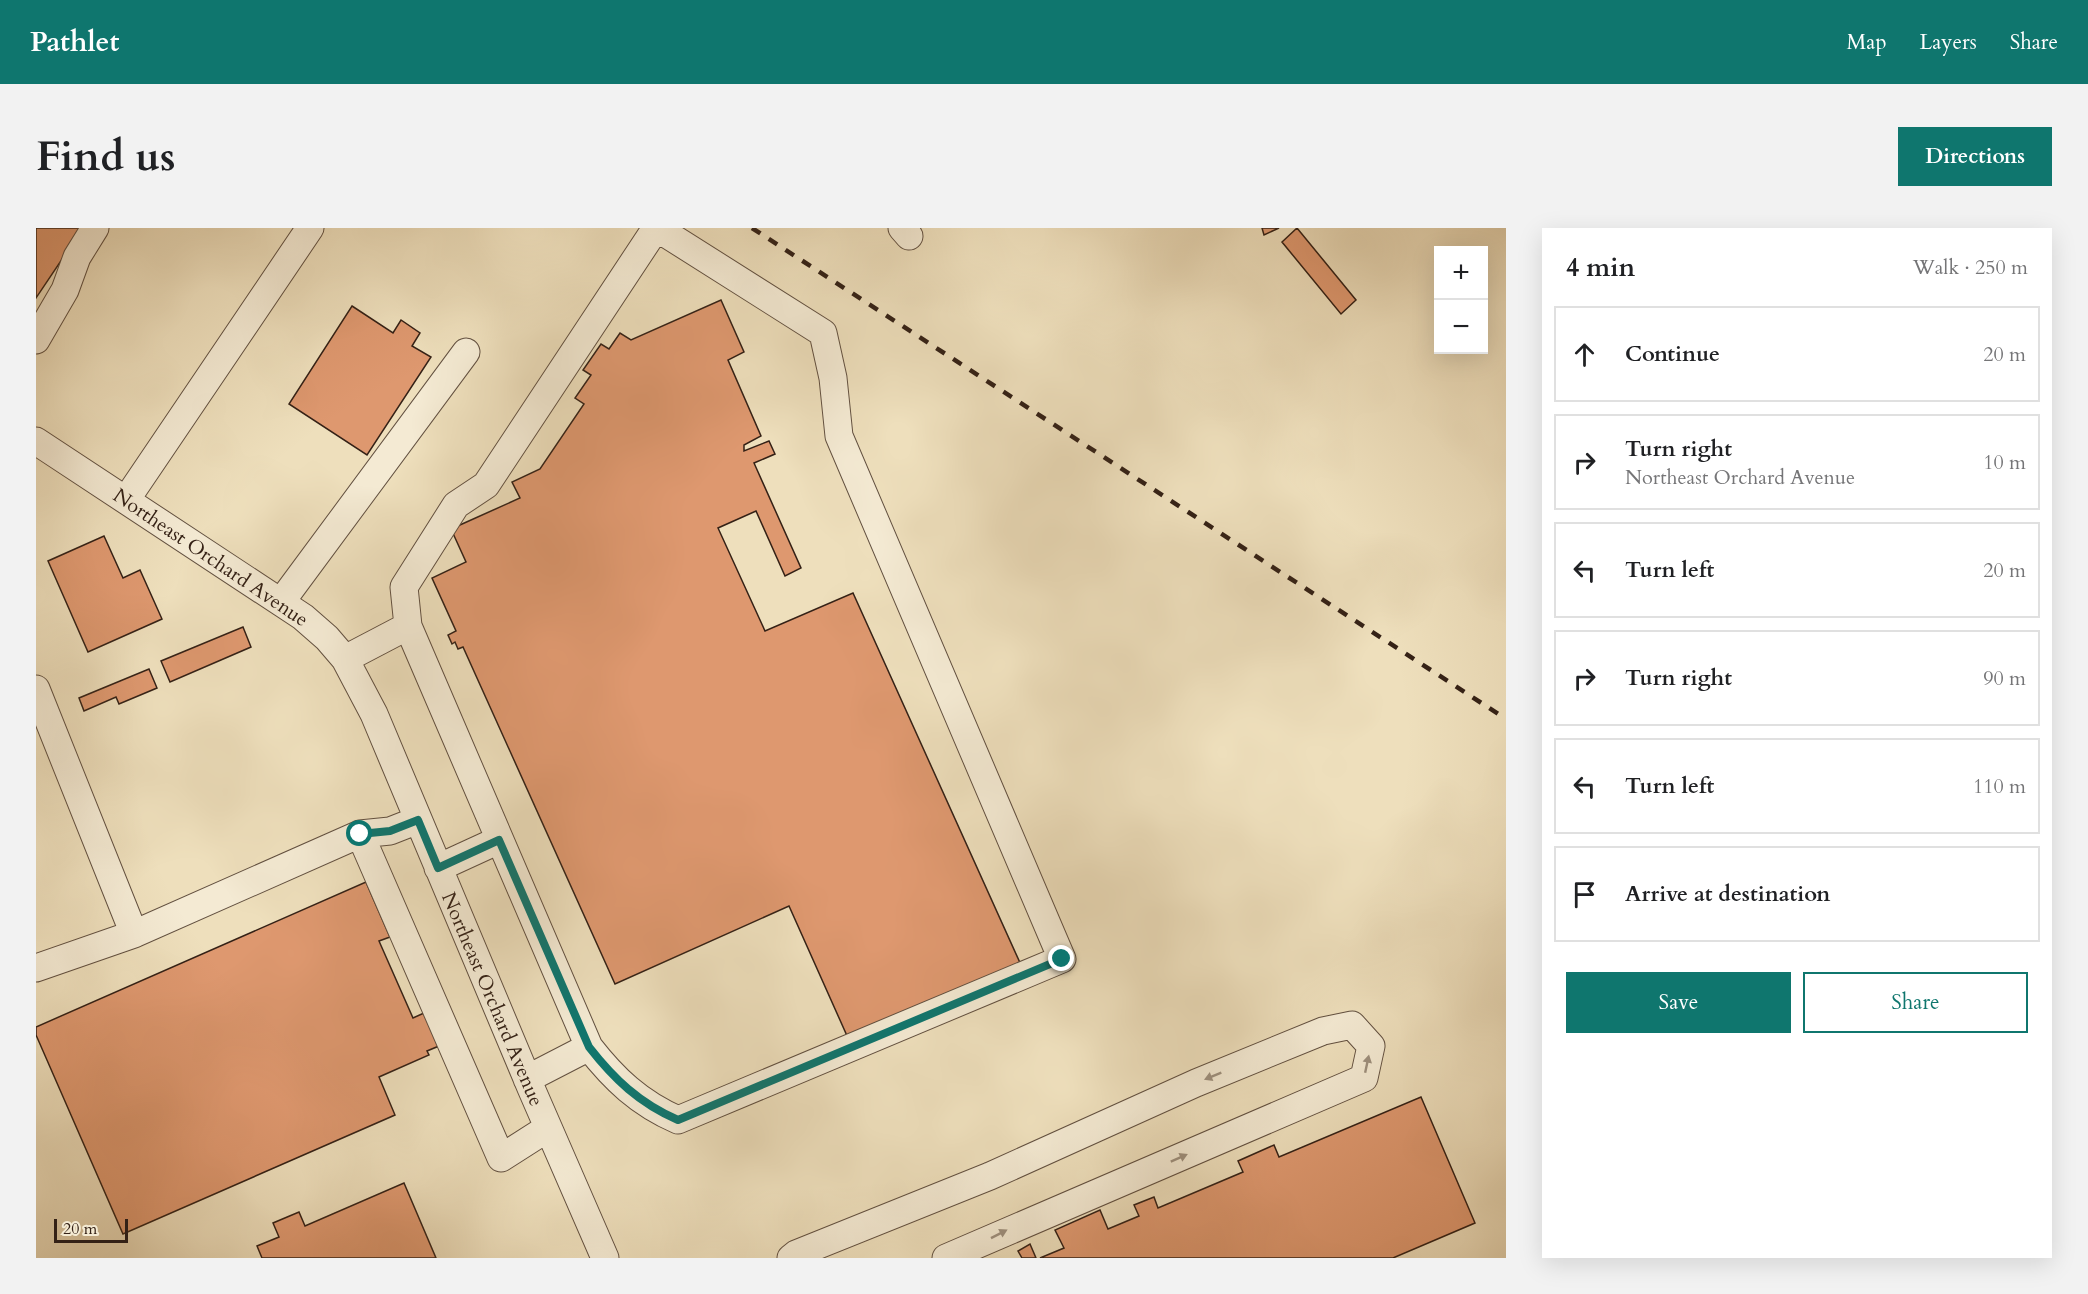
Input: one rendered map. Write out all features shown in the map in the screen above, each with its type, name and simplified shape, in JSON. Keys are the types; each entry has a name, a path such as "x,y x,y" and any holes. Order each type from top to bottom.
{"street":[{"path":"36,339 65,290 77,257 95,228"},
{"path":"126,500 310,228"},
{"path":"656,228 823,333 833,378 839,436 1062,959 678,1120 656,1110 607,1070 589,1047 408,626 404,587 456,505 486,485 656,228"},
{"path":"281,602 466,352"},
{"name":"Northeast Orchard Avenue","path":"36,441 303,617 327,638 345,659 374,714 527,1079 605,1258"},
{"path":"345,659 408,626"},
{"path":"36,689 134,934"},
{"path":"36,968 134,934 360,834 390,831 418,820"},
{"path":"360,834 501,1158 548,1128"},
{"path":"438,868 499,840"},
{"path":"791,1258 990,1176 1196,1083 1323,1031 1352,1025 1371,1046 1364,1078 946,1258"},
{"path":"527,1079 589,1047"}],"building":[{"path":"36,228 83,228 36,298"},
{"path":"1262,228 1279,228 1264,235"},
{"path":"1297,228 1356,300 1341,314 1282,242"},
{"path":"721,300 744,352 728,360 761,436 744,445 744,451 769,441 775,454 754,463 801,568 785,576 756,511 718,528 765,631 853,593 1021,965 848,1038 789,906 615,984 463,647 458,649 455,642 452,644 448,635 456,631 432,578 466,562 451,529 520,498 512,482 540,469 584,404 575,398 591,375 583,370 601,344 609,349 620,333 631,340"},
{"path":"352,306 393,333 401,320 420,333 412,346 431,357 367,455 289,404"},
{"path":"104,536 123,578 140,570 162,619 88,652 48,561"},
{"path":"243,627 251,647 170,682 161,661"},
{"path":"149,669 157,688 119,704 116,697 84,711 79,698"},
{"path":"366,882 390,937 379,941 413,1018 424,1013 439,1046 427,1051 429,1055 379,1077 395,1115 123,1234 36,1035 36,1027"},
{"path":"1421,1097 1475,1223 1393,1258 1040,1258 1064,1248 1055,1230 1100,1210 1108,1229 1139,1216 1134,1205 1154,1197 1158,1208 1243,1172 1238,1161 1274,1145 1279,1157"},
{"path":"404,1183 436,1258 262,1258 257,1246 279,1237 273,1223 299,1212 305,1226"},
{"path":"1030,1244 1036,1258 1022,1258 1018,1251"}],"railway":[{"path":"752,228 1506,719"}],"route":[{"path":"360,834 390,831 418,820 438,868 499,840 589,1047 607,1070 630,1091 656,1110 678,1120 1062,959"}]}
